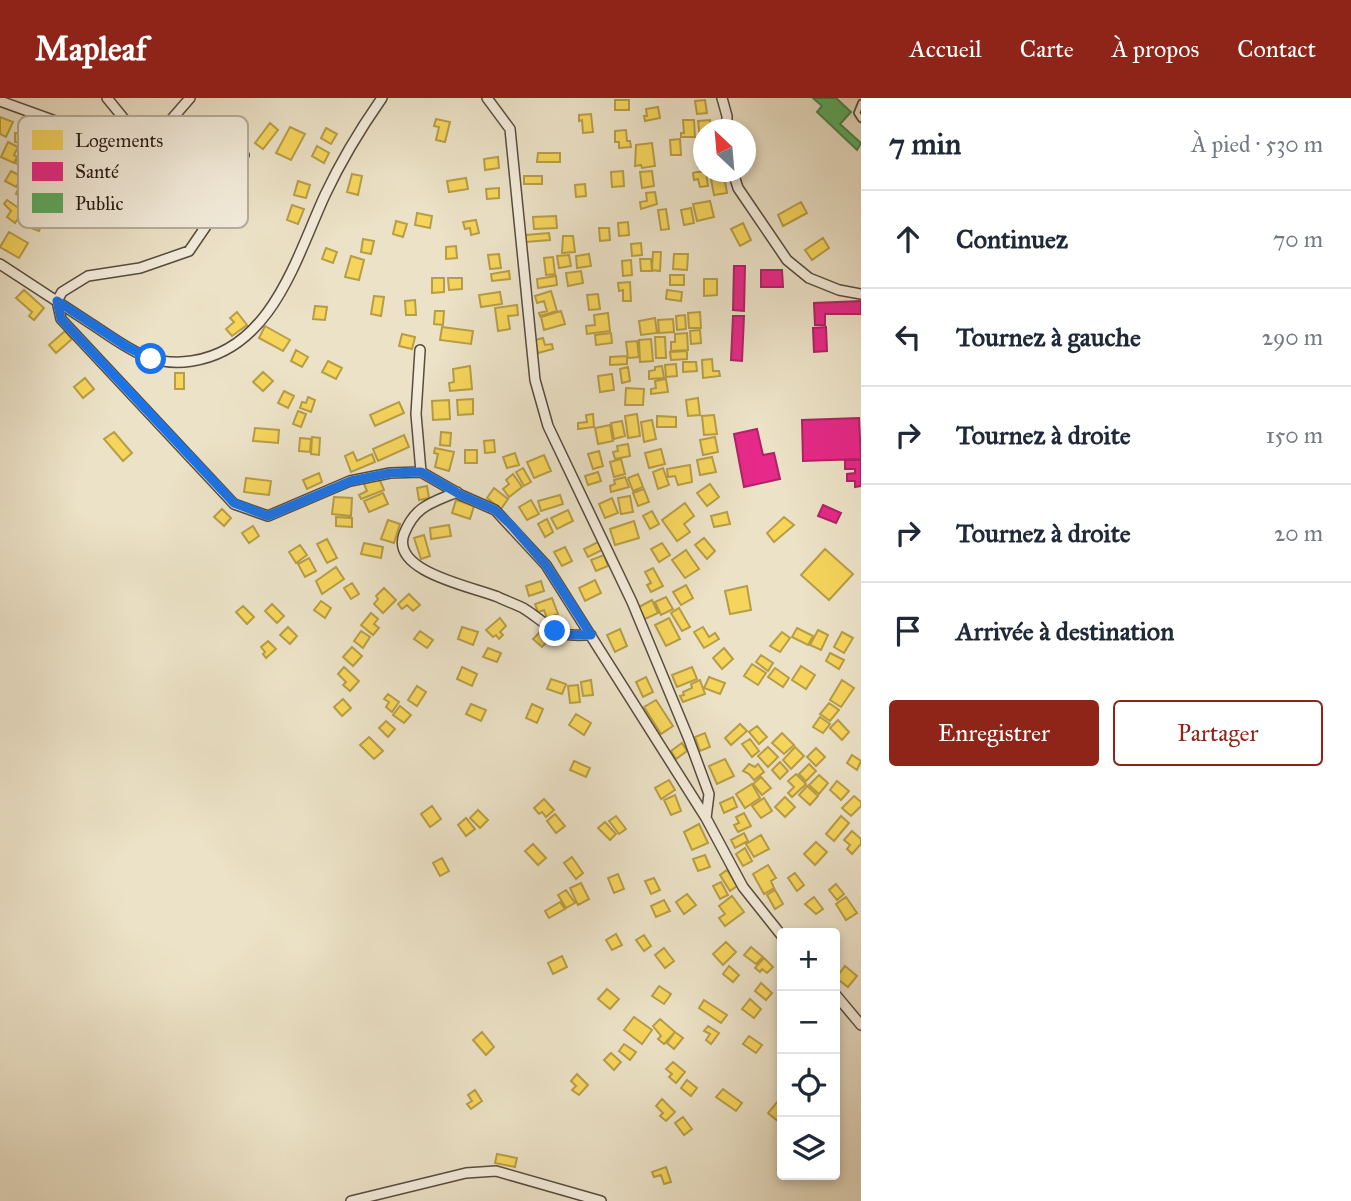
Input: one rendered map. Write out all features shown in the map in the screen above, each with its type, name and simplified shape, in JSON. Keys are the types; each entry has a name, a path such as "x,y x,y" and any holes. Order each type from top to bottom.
{"street":[{"path":"107,98 122,116"},
{"path":"174,116 190,98"},
{"path":"0,264 127,347 151,359 182,362 204,359 230,348 255,328 290,277 326,192 382,98"},
{"path":"487,98 510,129 535,380 548,425 632,602 688,737 709,794 706,818"},
{"path":"722,98 727,119"},
{"path":"0,100 42,116"},
{"path":"736,182 787,260 809,278 839,290 861,294"},
{"path":"205,228 189,251 140,268 88,276 62,292 57,301 61,319 234,503 268,516 351,481 390,473 421,472 495,510 546,565 706,818 743,887 777,930"},
{"path":"420,350 416,414 421,472"},
{"path":"457,492 429,503 410,518 401,541 404,552 414,564 437,577 479,589 523,608 555,631 567,635 591,635"},
{"path":"840,1000 861,1025"},
{"path":"351,1201 466,1173 496,1171 600,1201"}],"lane":[{"path":"861,103 857,113 861,120"}],"building: Logements":[{"path":"615,100 629,100 629,110 615,110"},
{"path":"705,100 707,113 697,114 695,101"},
{"path":"658,107 660,118 645,121 646,109"},
{"path":"591,114 593,132 583,133 579,115"},
{"path":"0,117 13,122 6,137 0,134"},
{"path":"436,119 450,122 445,142 436,140 439,127 434,126"},
{"path":"683,120 693,120 693,137 681,137 681,133 684,133"},
{"path":"270,123 278,130 263,149 255,143"},
{"path":"290,127 305,134 291,160 276,153"},
{"path":"326,128 337,134 331,144 321,138"},
{"path":"626,130 627,141 630,141 631,147 619,148 619,142 615,142 615,131"},
{"path":"680,139 681,155 671,155 670,140"},
{"path":"8,142 18,147 14,163 1,157"},
{"path":"652,143 655,166 635,166 636,145"},
{"path":"317,146 329,153 324,163 312,156"},
{"path":"538,153 560,153 560,162 537,162"},
{"path":"498,157 499,168 485,170 484,159"},
{"path":"11,171 18,175 16,187 5,181"},
{"path":"623,171 624,186 612,187 611,172"},
{"path":"652,171 654,186 642,188 640,172"},
{"path":"352,174 362,176 358,195 347,192"},
{"path":"524,176 542,176 542,184 524,184"},
{"path":"466,178 468,189 449,192 447,181"},
{"path":"298,181 310,185 306,198 294,195"},
{"path":"699,182 707,182 708,186 700,187"},
{"path":"712,182 725,182 727,193 714,195"},
{"path":"585,184 586,196 576,197 575,185"},
{"path":"499,188 499,198 487,199 486,189"},
{"path":"655,192 657,204 641,209 640,202 647,201 646,193"},
{"path":"7,200 18,208 15,223 7,217 11,211 4,204"},
{"path":"710,201 714,217 697,221 693,204"},
{"path":"801,202 807,213 783,226 778,215"},
{"path":"292,205 304,209 298,224 287,220"},
{"path":"691,208 694,223 684,225 681,210"},
{"path":"666,209 669,229 661,230 658,210"},
{"path":"417,213 432,216 430,228 415,225"},
{"path":"556,216 557,228 534,229 533,217"},
{"path":"476,220 479,233 471,235 470,228 465,229 463,222"},
{"path":"396,221 407,224 403,237 393,234"},
{"path":"628,222 629,235 619,236 618,223"},
{"path":"743,223 751,240 740,246 731,229"},
{"path":"599,228 609,228 610,240 600,241"},
{"path":"9,232 28,243 19,258 0,247"},
{"path":"549,233 550,240 526,242 526,235"},
{"path":"563,236 573,236 575,252 562,253"},
{"path":"823,238 829,248 812,260 805,250"},
{"path":"363,239 374,241 371,254 361,252"},
{"path":"641,243 642,255 632,256 631,244"},
{"path":"456,246 457,258 446,259 446,247"},
{"path":"326,248 337,252 333,263 322,259"},
{"path":"653,252 661,252 660,271 652,270"},
{"path":"499,254 501,268 490,269 488,255"},
{"path":"589,254 591,266 577,268 576,256"},
{"path":"674,254 688,254 687,270 673,269"},
{"path":"569,255 571,266 559,268 557,256"},
{"path":"351,256 364,260 359,280 345,277"},
{"path":"553,257 555,274 546,275 544,258"},
{"path":"640,259 651,259 652,271 641,271"},
{"path":"631,260 632,275 623,276 622,261"},
{"path":"509,271 510,279 492,281 491,274"},
{"path":"581,271 583,283 568,286 566,273"},
{"path":"670,275 684,275 684,285 670,285"},
{"path":"556,276 557,285 538,288 537,279"},
{"path":"432,278 444,278 444,292 432,293"},
{"path":"448,278 462,278 462,289 449,290"},
{"path":"704,279 717,279 717,295 704,296"},
{"path":"630,282 631,301 623,301 623,290 619,291 618,283"},
{"path":"24,290 44,308 34,320 29,316 32,312 16,298"},
{"path":"667,290 682,292 681,301 666,299"},
{"path":"551,291 557,311 540,316 539,313 547,311 544,301 537,303 535,296"},
{"path":"500,292 502,304 481,307 479,295"},
{"path":"598,294 600,309 589,310 587,295"},
{"path":"374,296 384,297 381,316 371,314"},
{"path":"415,300 416,315 406,315 405,301"},
{"path":"517,305 518,315 508,316 510,329 498,331 495,308"},
{"path":"315,306 327,307 325,320 313,319"},
{"path":"435,311 444,311 443,325 434,324"},
{"path":"561,311 565,324 544,330 541,317"},
{"path":"237,312 247,325 232,336 226,329 234,322 230,318"},
{"path":"700,312 701,328 689,328 688,313"},
{"path":"608,313 610,331 587,334 586,326 595,325 594,315"},
{"path":"685,315 686,329 677,330 676,316"},
{"path":"655,318 657,333 641,335 639,321"},
{"path":"673,319 674,332 659,333 658,320"},
{"path":"265,326 290,340 283,351 259,338"},
{"path":"442,327 473,331 471,344 440,340"},
{"path":"700,330 701,343 691,344 690,331"},
{"path":"65,331 72,339 56,353 49,345"},
{"path":"611,333 612,343 596,345 595,335"},
{"path":"687,333 688,350 671,351 675,334"},
{"path":"402,334 415,337 412,349 399,346"},
{"path":"655,337 665,337 666,358 656,358"},
{"path":"543,338 545,345 552,344 553,349 538,353 535,340"},
{"path":"651,339 653,361 640,362 639,340"},
{"path":"637,341 639,357 628,358 626,342"},
{"path":"296,350 308,357 302,367 291,361"},
{"path":"687,351 687,359 671,360 670,352"},
{"path":"627,356 627,364 610,365 610,357"},
{"path":"712,359 713,371 719,371 720,376 703,378 702,360"},
{"path":"328,361 342,368 336,379 322,372"},
{"path":"683,362 696,362 697,371 683,372"},
{"path":"676,364 677,376 666,377 665,365"},
{"path":"470,366 472,389 450,391 449,383 454,382 453,369"},
{"path":"662,366 664,378 649,379 649,371"},
{"path":"628,367 630,381 622,383 620,369"},
{"path":"263,372 273,381 263,391 253,382"},
{"path":"175,373 184,373 184,389 175,389"},
{"path":"612,374 614,390 600,392 598,376"},
{"path":"85,378 94,389 83,398 74,387"},
{"path":"666,379 668,392 651,394 651,389 656,388 655,381"},
{"path":"626,388 644,389 643,405 625,405"},
{"path":"284,391 294,396 288,408 278,403"},
{"path":"308,397 315,400 311,412 300,408"},
{"path":"698,398 700,415 688,416 686,400"},
{"path":"473,399 473,414 458,415 457,400"},
{"path":"449,400 450,419 433,420 432,401"},
{"path":"399,402 404,413 375,426 370,415"},
{"path":"298,411 306,414 301,427 293,424"},
{"path":"593,414 594,427 578,429 578,423 587,422 586,415"},
{"path":"637,414 640,436 628,438 625,416"},
{"path":"714,415 717,434 704,435 702,416"},
{"path":"657,416 676,417 676,427 657,427"},
{"path":"652,420 656,439 644,442 641,422"},
{"path":"622,421 625,436 614,439 611,423"},
{"path":"610,425 613,441 598,444 595,428"},
{"path":"255,428 279,430 278,443 253,441"},
{"path":"114,432 132,453 123,461 104,439"},
{"path":"441,432 451,433 450,446 440,445"},
{"path":"404,435 409,447 378,461 373,449"},
{"path":"312,437 320,438 319,455 311,454"},
{"path":"715,437 718,452 703,455 700,440"},
{"path":"300,438 311,439 310,452 299,451"},
{"path":"494,440 495,452 485,453 484,441"},
{"path":"628,444 630,456 615,459 613,452 618,451 617,446"},
{"path":"435,448 454,452 449,471 435,467 438,454 434,453"},
{"path":"661,449 665,464 649,468 645,453"},
{"path":"465,450 477,450 477,463 465,463"},
{"path":"599,451 603,466 593,469 588,454"},
{"path":"353,452 357,461 372,454 375,462 351,472 345,456"},
{"path":"515,453 519,465 507,468 503,457"},
{"path":"544,455 551,471 534,478 527,462"},
{"path":"712,457 716,472 700,475 697,460"},
{"path":"621,459 625,474 614,477 610,462"},
{"path":"690,465 692,482 678,485 675,476 668,477 667,469"},
{"path":"523,468 531,482 524,486 516,472"},
{"path":"663,468 669,485 658,489 653,472"},
{"path":"598,472 601,481 588,485 585,476"},
{"path":"319,473 322,482 307,489 303,480"},
{"path":"513,474 522,487 509,497 503,489 509,484 506,480"},
{"path":"638,474 643,487 633,491 628,478"},
{"path":"625,477 629,487 611,492 610,486 615,484 614,480"},
{"path":"246,478 271,481 269,495 244,492"},
{"path":"379,478 384,490 361,499 359,495 367,491 364,484"},
{"path":"710,484 719,497 707,506 697,493"},
{"path":"427,486 429,498 419,500 417,488"},
{"path":"494,488 508,499 501,509 487,498"},
{"path":"644,489 649,502 638,506 633,493"},
{"path":"383,493 388,504 369,512 364,501"},
{"path":"560,495 563,504 541,511 538,501"},
{"path":"630,496 633,512 621,514 618,498"},
{"path":"334,497 352,498 351,516 332,514"},
{"path":"612,498 618,513 605,518 599,504"},
{"path":"456,500 474,506 470,519 452,513"},
{"path":"531,500 539,514 527,520 519,507"},
{"path":"685,503 694,516 684,524 690,532 677,541 662,520"},
{"path":"222,509 231,518 224,526 214,517"},
{"path":"568,510 573,521 557,529 551,518"},
{"path":"652,511 659,524 650,529 643,516"},
{"path":"727,512 730,524 714,527 711,516"},
{"path":"336,517 352,518 352,527 336,526"},
{"path":"784,517 794,525 774,542 767,533"},
{"path":"547,519 553,532 545,537 538,524"},
{"path":"388,520 400,524 394,543 381,539"},
{"path":"634,521 639,538 615,545 610,529"},
{"path":"449,525 451,536 431,539 430,528"},
{"path":"253,526 259,536 249,543 242,533"},
{"path":"424,535 430,556 421,559 414,538"},
{"path":"704,538 715,551 707,559 695,545"},
{"path":"327,539 337,558 327,563 317,544"},
{"path":"598,542 602,550 588,557 584,549"},
{"path":"364,543 383,547 381,558 361,554"},
{"path":"662,543 670,555 659,562 651,549"},
{"path":"300,545 307,555 296,563 289,552"},
{"path":"565,547 572,561 562,566 554,552"},
{"path":"825,549 853,574 829,600 801,575"},
{"path":"686,550 699,569 685,578 672,560"},
{"path":"604,555 608,566 596,571 591,560"},
{"path":"309,558 316,571 305,577 298,564"},
{"path":"336,567 344,579 322,594 316,581"},
{"path":"653,568 663,586 651,592 647,585 651,583 645,572"},
{"path":"595,580 601,593 585,601 579,588"},
{"path":"541,581 544,591 529,596 526,586"},
{"path":"352,583 359,594 351,599 344,588"},
{"path":"686,585 693,598 681,605 673,592"},
{"path":"747,586 751,610 730,614 725,591"},
{"path":"384,588 396,600 383,613 374,604 378,599 376,596"},
{"path":"409,594 420,605 413,611 407,605 402,609 398,604"},
{"path":"666,597 673,609 661,615 655,602"},
{"path":"552,598 558,614 547,618 544,610 538,612 535,604"},
{"path":"652,600 658,613 645,619 639,607"},
{"path":"321,601 331,608 325,618 314,610"},
{"path":"272,604 284,616 277,623 265,611"},
{"path":"243,606 254,617 247,624 236,612"},
{"path":"679,608 690,627 682,631 671,613"},
{"path":"371,613 378,619 374,624 379,628 373,635 361,625"},
{"path":"500,618 506,626 500,632 503,635 499,639 486,630"},
{"path":"669,618 680,639 666,646 655,625"},
{"path":"288,627 297,636 290,644 280,635"},
{"path":"462,627 478,632 473,645 458,639"},
{"path":"703,627 709,637 715,633 719,639 704,648 694,632"},
{"path":"797,628 813,636 808,645 792,637"},
{"path":"543,629 551,638 542,647 533,639"},
{"path":"620,629 627,646 615,652 607,635"},
{"path":"818,630 828,635 821,650 810,645"},
{"path":"361,631 370,637 363,648 354,641"},
{"path":"420,631 433,640 427,648 414,639"},
{"path":"782,632 790,638 780,652 770,646"},
{"path":"842,632 853,638 844,653 834,647"},
{"path":"268,641 276,649 266,658 261,647"},
{"path":"352,647 362,656 353,666 343,657"},
{"path":"488,648 501,653 497,662 483,657"},
{"path":"724,648 733,659 722,669 713,658"},
{"path":"830,653 844,660 839,669 826,661"},
{"path":"761,655 773,663 768,671 756,662"},
{"path":"752,664 766,673 758,685 744,676"},
{"path":"801,666 815,675 806,689 792,680"},
{"path":"344,667 359,681 350,691 343,685 346,682 338,674"},
{"path":"462,667 477,674 472,686 457,679"},
{"path":"692,667 697,679 677,687 672,675"},
{"path":"775,668 789,678 783,687 768,677"},
{"path":"646,677 653,692 643,697 636,682"},
{"path":"709,677 725,683 720,694 704,688"},
{"path":"551,679 566,684 562,694 547,689"},
{"path":"591,680 593,695 583,696 581,682"},
{"path":"700,680 705,694 683,702 680,696 684,695 683,692"},
{"path":"842,680 854,688 841,707 830,700"},
{"path":"578,685 580,702 570,703 568,686"},
{"path":"417,686 426,692 417,706 408,700"},
{"path":"388,694 399,702 392,712 386,707 389,702 384,699"},
{"path":"343,699 351,708 342,716 334,707"},
{"path":"656,700 673,726 661,734 644,707"},
{"path":"829,703 839,710 830,721 820,714"},
{"path":"471,704 486,710 481,721 466,714"},
{"path":"532,704 543,709 537,723 526,718"},
{"path":"400,706 411,715 404,723 393,715"},
{"path":"576,714 591,723 584,735 569,725"},
{"path":"820,717 830,724 823,733 813,727"},
{"path":"838,720 849,732 842,740 830,728"},
{"path":"386,721 395,729 388,737 379,728"},
{"path":"740,724 747,731 731,745 725,738"},
{"path":"757,726 767,737 759,744 749,732"},
{"path":"705,733 710,747 700,751 695,737"},
{"path":"782,733 794,745 784,754 772,743"},
{"path":"369,737 383,751 374,759 360,745"},
{"path":"750,739 759,751 752,757 742,744"},
{"path":"682,743 687,751 676,759 671,751"},
{"path":"768,747 778,757 768,767 758,756"},
{"path":"795,747 804,756 791,769 783,760"},
{"path":"816,748 825,757 816,766 807,757"},
{"path":"852,755 861,761 857,770 847,763"},
{"path":"725,759 734,776 717,784 709,766"},
{"path":"574,761 590,768 586,777 570,770"},
{"path":"780,762 788,771 780,779 772,770"},
{"path":"749,764 755,767 758,764 764,772 754,780 743,771"},
{"path":"809,764 816,771 806,781 799,774"},
{"path":"796,774 806,784 792,797 788,793 794,787 788,781"},
{"path":"819,775 828,783 819,794 809,785"},
{"path":"761,777 771,788 762,795 753,784"},
{"path":"669,780 675,790 661,799 655,788"},
{"path":"837,781 849,791 841,800 830,790"},
{"path":"752,784 760,798 745,808 736,794"},
{"path":"807,786 818,796 810,805 799,795"},
{"path":"675,795 681,811 671,815 664,800"},
{"path":"854,796 861,802 861,806 851,816 842,808"},
{"path":"733,797 737,807 724,813 720,803"},
{"path":"785,797 795,807 785,817 775,807"},
{"path":"764,798 772,811 761,818 752,806"},
{"path":"544,799 554,810 546,817 534,808"},
{"path":"432,806 441,819 430,827 421,814"},
{"path":"478,810 488,820 480,828 470,818"},
{"path":"744,813 751,826 738,832 734,825 739,823 736,817"},
{"path":"555,814 565,826 556,833 547,821"},
{"path":"616,816 626,829 619,834 609,821"},
{"path":"841,816 849,823 834,841 826,834"},
{"path":"466,818 475,829 466,836 458,825"},
{"path":"605,822 616,834 610,840 598,828"},
{"path":"699,824 708,843 692,850 684,832"},
{"path":"852,831 861,839 861,844 852,854 847,849 850,845 844,840"},
{"path":"744,833 748,841 735,848 731,840"},
{"path":"761,835 769,849 754,857 746,844"},
{"path":"816,842 827,852 815,865 804,854"},
{"path":"533,844 546,858 538,865 525,851"},
{"path":"745,848 752,861 743,866 736,854"},
{"path":"705,855 710,867 698,871 693,859"},
{"path":"572,857 583,873 576,879 564,863"},
{"path":"442,858 449,871 440,876 433,863"},
{"path":"768,865 776,878 771,881 774,888 764,894 753,874"},
{"path":"727,870 737,886 730,891 720,875"},
{"path":"795,873 804,885 797,891 788,878"},
{"path":"618,874 624,889 614,893 608,878"},
{"path":"654,878 660,890 651,894 645,881"},
{"path":"721,882 728,895 720,899 713,886"},
{"path":"581,883 589,899 578,905 570,888"},
{"path":"836,884 844,894 837,900 829,890"},
{"path":"566,890 575,903 566,908 558,895"},
{"path":"775,890 783,904 775,909 767,895"},
{"path":"687,894 696,905 684,914 676,902"},
{"path":"732,896 744,912 725,926 719,918 725,914 719,906"},
{"path":"814,897 823,909 816,914 805,904"},
{"path":"846,897 857,913 846,920 836,904"},
{"path":"664,900 670,911 656,917 651,906"},
{"path":"560,902 565,909 549,918 545,911"},
{"path":"616,934 622,945 612,950 606,940"},
{"path":"644,935 651,946 644,951 636,940"},
{"path":"726,942 736,952 723,965 713,954"},
{"path":"751,947 763,957 756,964 744,955"},
{"path":"664,948 674,961 665,968 655,955"},
{"path":"562,956 567,967 553,974 548,963"},
{"path":"764,958 773,967 767,973 755,968"},
{"path":"729,966 739,975 733,982 723,974"},
{"path":"845,966 857,976 848,987 840,981 840,973"},
{"path":"761,983 772,993 766,1000 755,991"},
{"path":"659,986 671,994 664,1004 652,996"},
{"path":"607,989 619,999 610,1009 598,999"},
{"path":"750,999 761,1009 754,1018 742,1009"},
{"path":"704,1000 727,1015 721,1023 699,1008"},
{"path":"634,1017 652,1030 642,1044 624,1030"},
{"path":"660,1019 675,1032 664,1044 658,1039 661,1036 653,1026"},
{"path":"708,1026 719,1033 711,1044 706,1040 710,1034 704,1031"},
{"path":"482,1032 494,1047 486,1055 473,1040"},
{"path":"675,1032 683,1038 674,1049 667,1043"},
{"path":"749,1036 762,1045 756,1053 743,1044"},
{"path":"624,1044 636,1052 630,1060 619,1051"},
{"path":"611,1053 621,1062 614,1070 604,1060"},
{"path":"673,1062 685,1072 676,1083 669,1077 672,1074 666,1069"},
{"path":"577,1074 588,1085 579,1095 572,1090 576,1086 571,1081"},
{"path":"687,1080 697,1088 691,1096 681,1088"},
{"path":"723,1089 742,1103 736,1111 716,1097"},
{"path":"475,1090 482,1101 471,1109 467,1104 472,1101 468,1095"},
{"path":"662,1099 675,1112 666,1121 660,1116 663,1113 656,1106"},
{"path":"777,1102 777,1120 768,1113"},
{"path":"683,1117 692,1129 684,1135 675,1123"},
{"path":"497,1154 517,1158 515,1167 495,1163"},
{"path":"666,1167 671,1182 664,1184 661,1175 654,1177 652,1172"}],"building: Santé":[{"path":"734,266 745,266 744,311 733,310"},
{"path":"761,270 782,270 783,287 761,287"},
{"path":"861,301 861,314 825,314 825,325 815,325 814,303"},
{"path":"733,316 744,316 742,361 731,360"},
{"path":"826,327 827,351 814,352 813,328"},
{"path":"859,418 861,459 803,461 802,420"},
{"path":"757,429 763,455 774,453 780,479 744,487 734,434"},
{"path":"845,460 861,460 861,486 855,487 855,481 847,481 847,474 855,473 855,469 845,469"},
{"path":"823,505 841,513 836,523 818,516"}],"building: Public":[{"path":"813,98 836,98 851,112 840,124 861,143 857,150 817,112 822,106"}],"route":[{"path":"151,359 127,347 57,301 61,319 234,503 268,516 351,481 390,473 421,472 461,495 495,510 510,524 546,565 591,635 567,635 555,631"}]}
